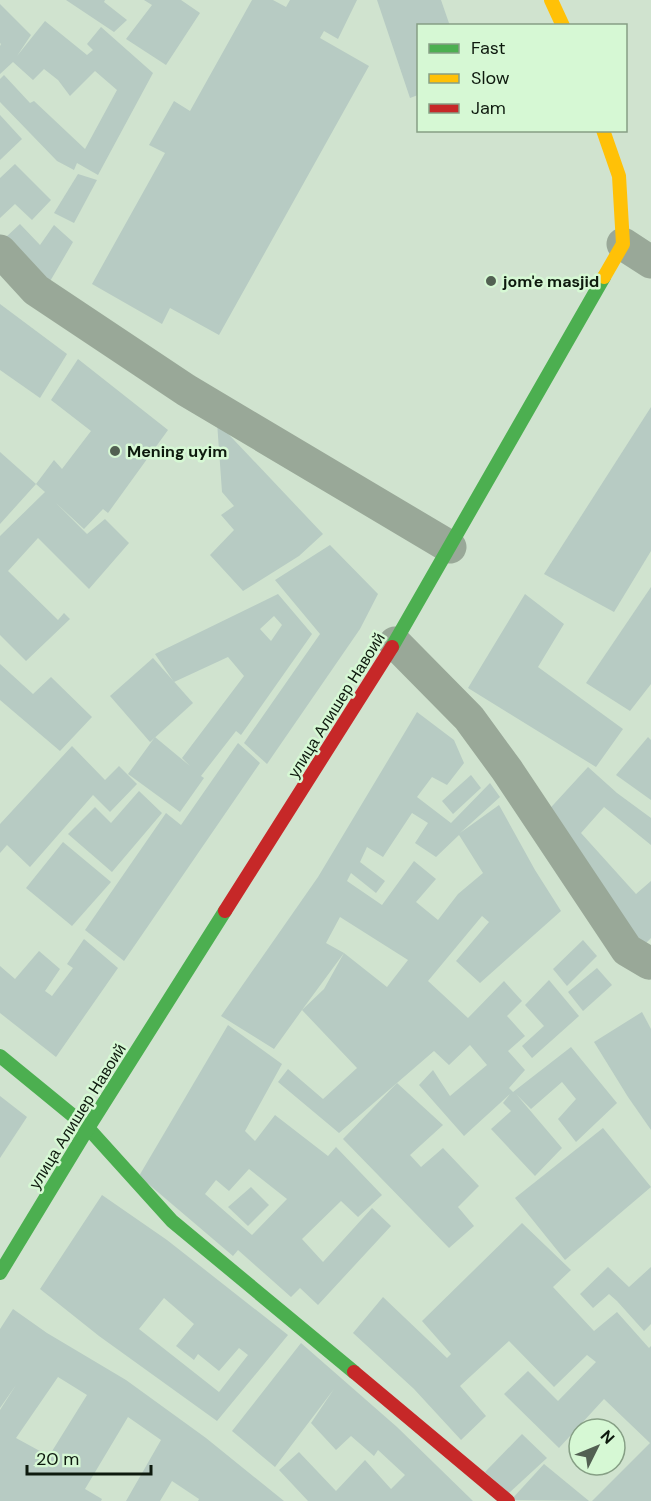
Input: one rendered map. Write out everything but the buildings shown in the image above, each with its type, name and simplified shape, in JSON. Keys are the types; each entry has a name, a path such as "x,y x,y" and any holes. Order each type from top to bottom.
{"main road":[{"path":"551,0 562,24"},
{"path":"604,132 619,176 622,244"},
{"name":"улица Алишер Навоий","path":"0,1273 88,1128 395,643 622,244"},
{"path":"0,1056 88,1128 172,1221 508,1501"}],"street":[{"path":"622,244 651,262"},
{"path":"0,251 36,290 186,390 450,547"},
{"path":"395,643 469,718 627,950 651,962"}],"traffic: fast":[{"path":"392,647 604,277"},
{"path":"0,1273 88,1128 225,911"},
{"path":"0,1056 88,1128 172,1221 354,1372"}],"traffic: slow":[{"path":"551,0 562,24"},
{"path":"604,132 619,176 623,244 604,277"}],"traffic: jam":[{"path":"225,911 392,647"},
{"path":"354,1372 508,1501"}],"place":[{"name":"jom'e masjid","path":"491,281"},
{"name":"Mening uyim","path":"115,451"}]}
